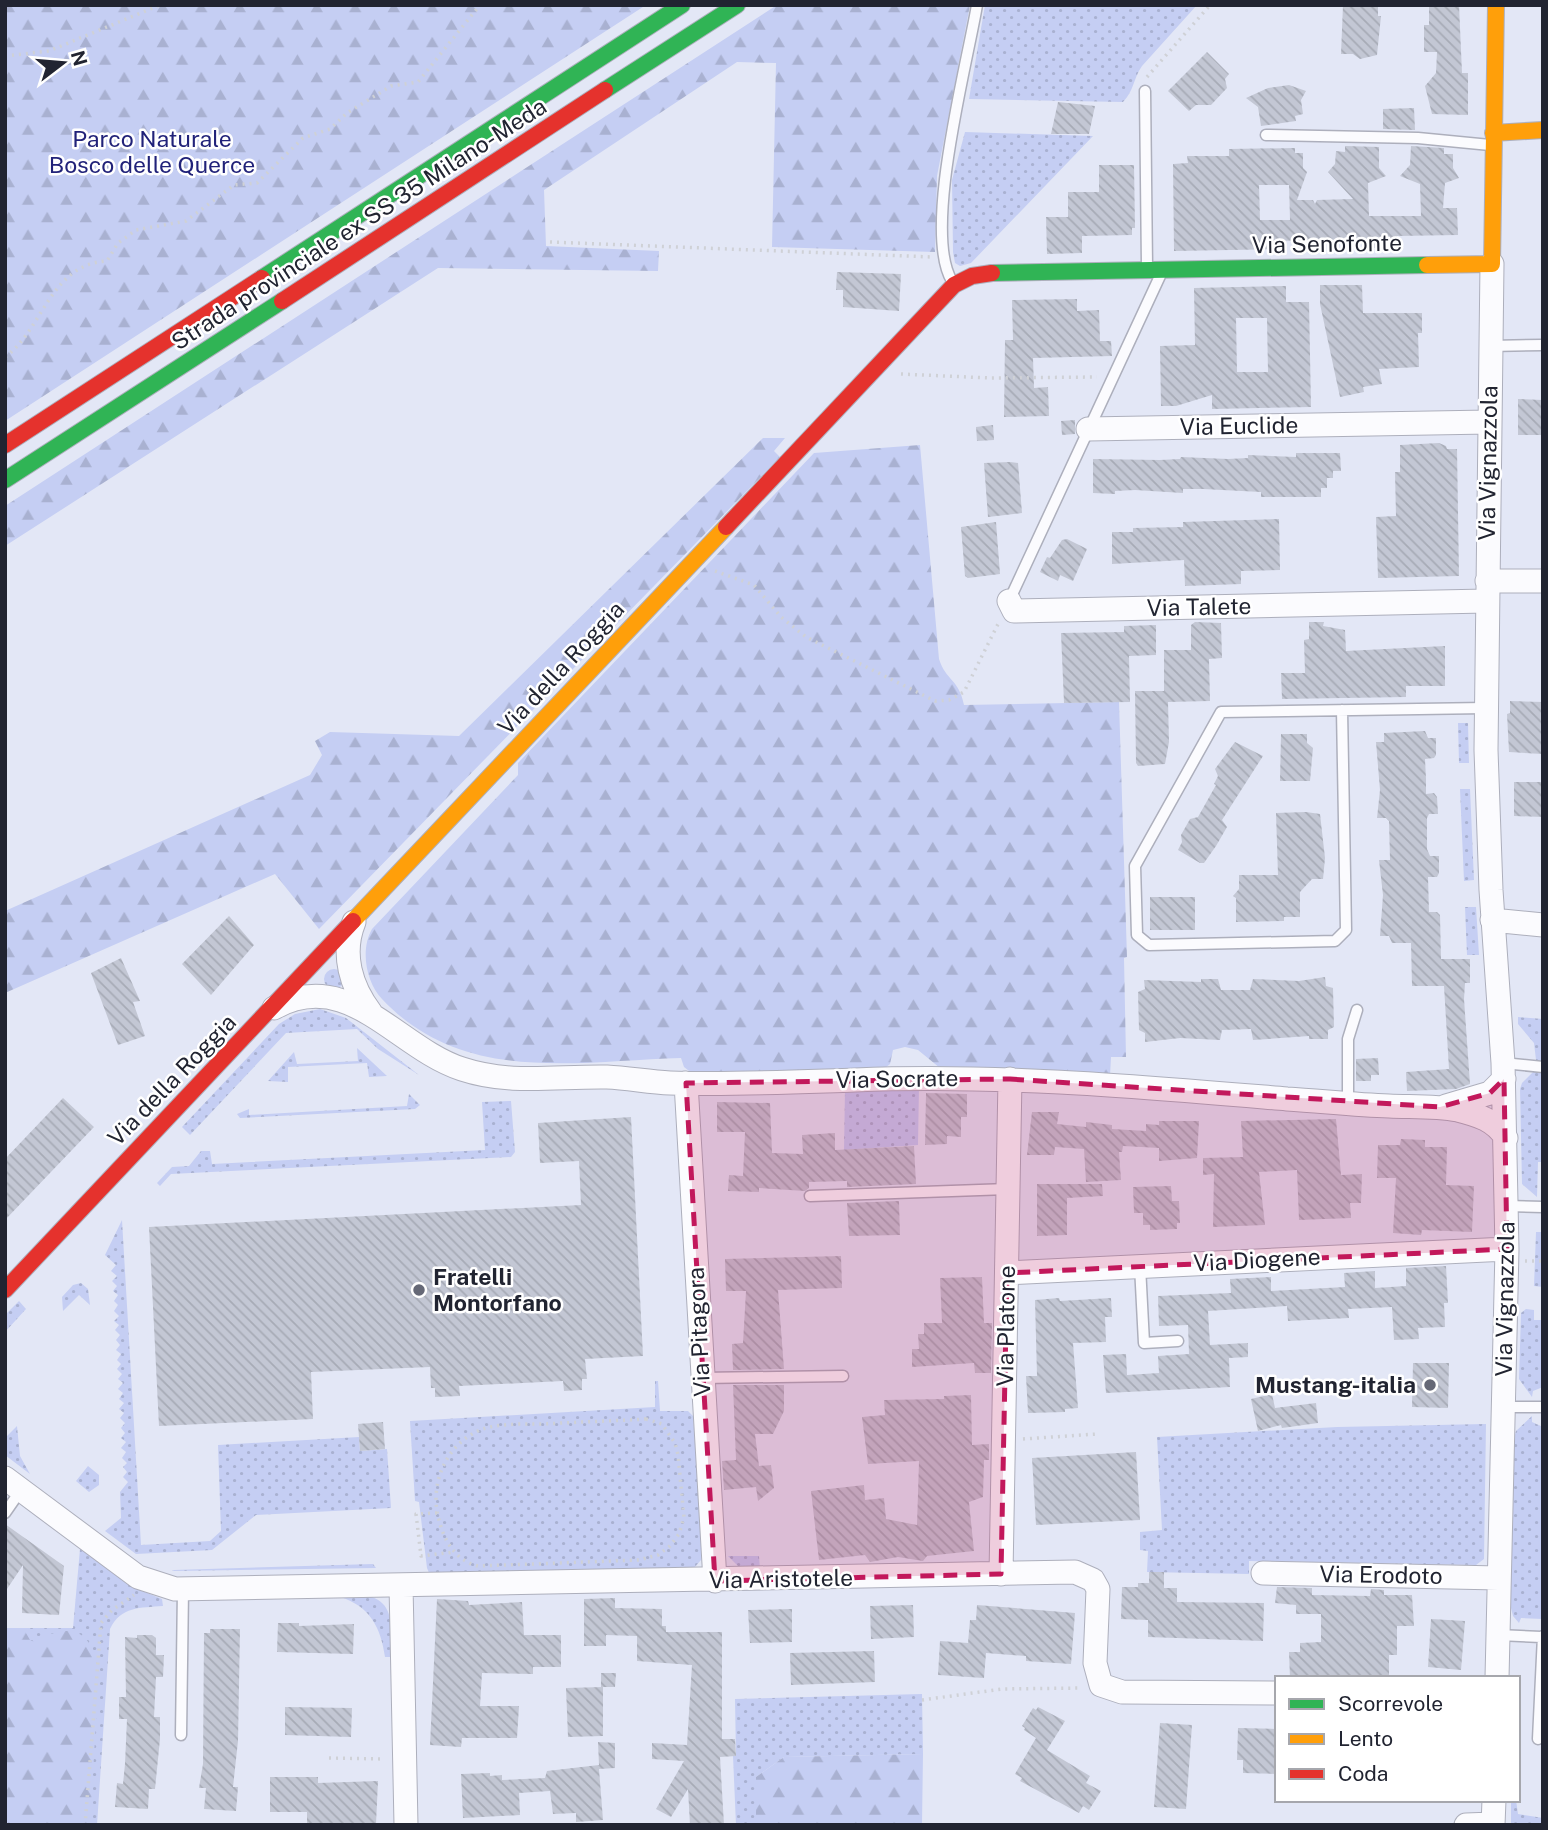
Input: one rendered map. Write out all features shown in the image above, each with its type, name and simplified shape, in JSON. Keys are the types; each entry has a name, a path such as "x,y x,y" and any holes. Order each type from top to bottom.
{"main road":[{"name":"Strada provinciale ex SS 35 Milano-Meda","path":"5,444 682,5"},
{"name":"Strada provinciale ex SS 35 Milano-Meda","path":"5,480 737,5"},
{"name":"Via Vignazzola","path":"1492,264 1496,5"},
{"path":"1493,139 1543,130"},
{"name":"Via Senofonte","path":"954,285 972,276 995,273 1492,264"},
{"name":"Via della Roggia","path":"5,1290 954,285"}],"street":[{"name":"Via Vignazzola","path":"1492,264 1486,708 1492,920 1504,1071 1507,1206 1514,1255 1503,1406 1497,1676"},
{"name":"Via Euclide","path":"1088,429 1489,422"},
{"path":"1486,591 1543,581"},
{"name":"Via Talete","path":"1009,601 1014,611 1486,591"},
{"path":"1492,920 1543,925"},
{"name":"Via Socrate","path":"354,921 349,934 348,960 356,988 372,1013"},
{"path":"327,997 313,992 308,972 318,959 338,949 348,960"},
{"name":"Via Socrate","path":"271,1009 295,998 327,997 358,1004 428,1054 486,1076 517,1079 604,1077 686,1083 906,1077 1010,1079 1348,1104 1440,1107 1484,1118 1500,1128 1506,1138"},
{"name":"Via Socrate","path":"1440,1107 1490,1093 1504,1071"},
{"name":"Via Platone","path":"1001,1574 1010,1079"},
{"name":"Via Pitagora","path":"686,1083 715,1581"},
{"name":"Via Diogene","path":"1007,1273 1140,1266 1514,1255"},
{"name":"Via Aristotele","path":"13,1484 148,1581 184,1589 715,1581 1075,1572 1093,1580 1099,1598 1096,1663 1099,1680"},
{"name":"Via Erodoto","path":"1263,1573 1499,1578"},
{"path":"401,1585 406,1825"},
{"path":"1099,1680 1111,1690 1122,1692 1275,1693"},
{"path":"1466,1825 1493,1824 1494,1802"}],"lane":[{"path":"954,285 944,257 945,172 977,5"},
{"path":"1009,601 1113,377 1155,270 1145,90"},
{"path":"1266,135 1493,139"},
{"path":"1490,346 1543,345"},
{"path":"1342,710 1346,930 1335,941 1149,945 1137,935 1135,866 1221,712 1342,710 1486,708"},
{"path":"1348,1104 1348,1039 1357,1010"},
{"path":"1504,1071 1543,1066"},
{"path":"810,1196 1008,1189"},
{"path":"1507,1206 1543,1207"},
{"path":"1140,1266 1144,1343 1178,1341"},
{"path":"702,1378 843,1376"},
{"path":"1503,1406 1543,1407"},
{"name":"Via Aristotele","path":"5,1513 13,1484"},
{"path":"181,1735 184,1589"},
{"path":"1498,1635 1542,1636 1538,1739"}],"path":[{"path":"5,55 49,51 160,5"},
{"path":"5,357 21,346 51,294 71,274 95,261 107,261 118,243 136,230 186,221 234,185 257,183 303,138 330,130 347,113 391,86 418,82 480,5"},
{"path":"1145,90 1152,68 1210,5"},
{"path":"550,242 944,257"},
{"path":"879,362 894,373 942,378 1113,377"},
{"path":"697,555 724,577 754,585 781,617 806,637 935,701 949,701 964,692 1009,601"},
{"path":"1514,1255 1543,1261"},
{"path":"646,1419 662,1424 675,1443 681,1468 684,1517 674,1541 658,1555 639,1560 485,1566 470,1564 454,1552 442,1530 437,1513 440,1471 455,1449 480,1430 507,1425 646,1419"},
{"path":"1004,1440 1097,1434"},
{"path":"437,1513 416,1514 421,1556 454,1552"},
{"path":"85,1825 101,1623 112,1610 131,1598 148,1581"},
{"path":"922,1700 1002,1689 1080,1688 1099,1680"},
{"path":"329,1758 405,1759"}],"highlighted area":[{"path":"1010,1079 1440,1107 1490,1093 1504,1079 1507,1249 1007,1273 1001,1574 715,1581 686,1083"}],"green space":[{"name":"Parco Naturale Bosco delle Querce","path":"5,5 646,5 5,421"},
{"path":"777,5 970,5 937,176 935,252 772,247 776,63 737,62 544,190 546,246 659,251 658,271 438,268 5,546 5,506"},
{"path":"985,5 1197,5 1142,66 1123,102 969,99"},
{"path":"965,132 1093,136 971,263 960,266 955,263 953,252 952,180"},
{"path":"763,438 785,438 774,451 780,457 319,929 275,874 5,993 5,911 310,775 322,755 315,741 330,732 459,736"},
{"path":"920,445 939,659 959,690 964,705 1119,702 1127,957 1124,958 1126,1057 1111,1057 1110,1076 940,1068 918,1050 905,1047 893,1050 890,1064 885,1068 693,1074 684,1067 681,1058 522,1062 485,1056 448,1045 414,1026 382,999 372,984 366,966 366,946 372,929 518,775 518,763 814,453"},
{"path":"1458,723 1468,723 1469,763 1459,763"},
{"path":"1460,789 1470,789 1474,880 1464,881"},
{"path":"1465,907 1476,907 1479,955 1467,955"},
{"path":"334,969 341,972 344,979 341,986 334,989 327,986 324,979 327,972"},
{"path":"320,1009 346,1018 419,1075 378,1049 357,1029 286,1033 190,1135 182,1127 279,1024 295,1014"},
{"path":"1518,1017 1543,1019 1543,1061 1536,1060 1534,1043 1518,1024"},
{"path":"357,1048 387,1076 369,1077 367,1063 288,1067 288,1082 268,1081 294,1052 297,1064 358,1061"},
{"path":"1534,1071 1543,1071 1543,1162 1538,1162 1537,1197 1522,1184 1520,1089 1522,1083"},
{"path":"919,1087 918,1145 844,1150 845,1089"},
{"path":"409,1094 420,1105 415,1109 240,1118 237,1114 249,1109 249,1115 407,1106"},
{"path":"511,1101 515,1152 511,1157 171,1174 160,1186 157,1183 172,1167 189,1166 201,1151 210,1151 212,1164 485,1150 482,1102"},
{"path":"122,1220 141,1545 210,1541 221,1531 218,1445 359,1437 360,1451 387,1449 391,1508 256,1515 212,1550 136,1554 105,1531 121,1518 120,1492 128,1482 123,1477 127,1472 123,1467 127,1463 122,1458 126,1452 121,1448 126,1442 121,1438 125,1433 121,1428 125,1423 120,1418 124,1413 119,1409 124,1403 119,1399 123,1393 118,1389 123,1383 118,1379 122,1374 117,1369 121,1364 117,1360 121,1354 116,1350 120,1345 116,1340 120,1335 115,1330 119,1325 114,1321 119,1316 114,1311 118,1305 114,1301 118,1295 113,1291 117,1286 112,1281 117,1276 111,1271 116,1265 105,1255"},
{"path":"1536,1232 1543,1232 1543,1287 1534,1286"},
{"path":"81,1283 88,1289 90,1305 79,1295 63,1311 62,1297 73,1285"},
{"path":"19,1301 26,1309 5,1332 5,1315"},
{"path":"1526,1309 1534,1310 1534,1320 1543,1320 1543,1387 1533,1391 1532,1397 1519,1379 1521,1313"},
{"path":"655,1381 658,1381 660,1411 688,1411 693,1416 703,1545 701,1560 694,1568 430,1575 419,1502 415,1501 410,1421 655,1407"},
{"path":"1532,1416 1532,1422 1543,1427 1543,1619 1521,1618 1519,1623 1513,1616 1509,1600 1513,1442 1516,1431"},
{"path":"1486,1424 1484,1559 1476,1565 1249,1561 1249,1574 1147,1572 1148,1551 1140,1550 1140,1532 1162,1530 1157,1437 1337,1427"},
{"path":"17,1426 20,1456 30,1474 5,1455 5,1438"},
{"path":"88,1466 99,1475 99,1485 89,1492 76,1481"},
{"path":"80,1549 140,1590 162,1599 163,1606 126,1612 114,1621 110,1629 97,1825 5,1825 5,1628 73,1628"},
{"path":"728,1556 759,1556 760,1569 740,1568"},
{"path":"373,1564 376,1568 172,1571 174,1570"},
{"path":"368,1596 377,1599 388,1612 391,1657 385,1657 377,1628 366,1612 340,1597"},
{"path":"5,1628 23,1628 30,1640 37,1643 51,1634 75,1632 83,1636 94,1653 98,1686 90,1825 5,1825"},
{"path":"922,1694 923,1754 784,1757 756,1777 756,1825 736,1825 733,1756 736,1756 735,1699"},
{"path":"923,1754 922,1825 756,1825 756,1777 784,1757"},
{"path":"1511,1802 1516,1802 1518,1814 1543,1818 1543,1825 1511,1825"}],"building":[{"path":"1343,5 1378,5 1378,16 1381,16 1377,55 1360,59 1353,54 1341,54"},
{"path":"1429,5 1459,5 1462,73 1468,73 1468,115 1432,114 1425,86 1436,73 1437,52 1424,52 1424,25 1429,25"},
{"path":"1207,52 1229,74 1225,79 1227,88 1211,105 1196,105 1189,111 1168,91"},
{"path":"1289,85 1306,91 1301,100 1303,114 1295,116 1296,121 1261,126 1258,107 1246,98 1268,88"},
{"path":"1058,102 1095,106 1089,134 1051,134"},
{"path":"1414,108 1415,130 1383,129 1383,109"},
{"path":"1345,146 1379,147 1379,168 1386,176 1368,183 1369,216 1421,216 1420,184 1400,176 1410,165 1411,146 1444,148 1444,154 1453,154 1453,168 1459,178 1445,183 1443,208 1457,208 1458,235 1397,236 1397,247 1374,248 1374,239 1317,240 1279,241 1279,249 1174,251 1173,164 1188,163 1187,156 1229,156 1229,149 1295,148 1295,153 1303,153 1303,168 1307,172 1297,200 1313,200 1315,204 1317,200 1353,199 1328,172 1335,164 1336,151 1345,152","holes":["1259,185 1289,185 1290,220 1260,220"]},
{"path":"1099,165 1134,165 1135,228 1132,228 1132,235 1082,236 1082,253 1047,254 1046,217 1068,217 1068,192 1099,192"},
{"path":"837,272 901,274 899,311 843,307 843,290 836,290"},
{"path":"1320,285 1362,285 1363,313 1422,313 1422,333 1418,333 1419,367 1379,369 1382,384 1363,387 1364,392 1340,397 1320,304"},
{"path":"1286,286 1286,302 1309,302 1311,407 1212,409 1212,395 1176,406 1161,406 1160,346 1195,345 1194,288","holes":["1236,318 1267,318 1268,372 1237,372"]},
{"path":"1077,299 1077,311 1099,310 1100,341 1111,341 1112,356 1033,358 1034,388 1048,387 1049,416 1004,417 1005,340 1013,340 1012,300"},
{"path":"1518,399 1543,400 1543,435 1518,435"},
{"path":"1075,420 1075,434 1062,435 1061,421"},
{"path":"993,425 994,440 977,441 976,427"},
{"path":"1439,443 1447,449 1457,449 1459,576 1378,578 1376,517 1396,516 1395,472 1400,472 1400,445"},
{"path":"1296,453 1340,453 1341,471 1333,471 1333,478 1327,478 1327,488 1321,488 1321,497 1261,497 1261,492 1203,489 1183,489 1183,493 1135,490 1115,491 1115,494 1093,493 1093,459 1228,459 1248,458 1248,455 1296,457"},
{"path":"984,463 1018,463 1022,513 988,517"},
{"path":"1279,519 1280,570 1241,571 1241,584 1185,586 1184,560 1112,564 1112,532 1133,532 1133,528 1183,527 1183,522"},
{"path":"996,522 1000,574 968,578 965,576 961,527"},
{"path":"1067,539 1087,549 1073,581 1060,575 1058,581 1040,572 1047,557 1050,558 1062,540"},
{"path":"1195,622 1221,623 1222,658 1209,659 1210,701 1168,702 1169,742 1165,764 1138,766 1135,691 1164,691 1164,650 1191,650 1191,625"},
{"path":"1309,622 1324,622 1323,626 1345,630 1346,651 1445,646 1445,686 1406,686 1406,697 1282,699 1281,673 1305,673 1304,640 1309,639"},
{"path":"1156,625 1156,655 1129,656 1130,702 1064,703 1061,633 1124,632 1124,626"},
{"path":"1510,701 1543,702 1543,754 1509,752 1507,714 1510,713"},
{"path":"1425,731 1428,738 1436,738 1436,755 1434,758 1425,759 1426,794 1434,793 1437,797 1438,814 1429,814 1427,818 1427,849 1430,856 1439,856 1437,877 1428,877 1429,912 1437,912 1440,915 1441,959 1470,959 1470,983 1465,983 1464,999 1470,1084 1456,1089 1407,1091 1406,1072 1449,1069 1444,986 1412,986 1411,943 1392,943 1389,936 1380,936 1383,895 1379,860 1390,860 1389,821 1386,818 1377,818 1380,790 1376,742 1384,742 1384,733"},
{"path":"1281,734 1307,734 1307,743 1313,748 1310,781 1280,781"},
{"path":"1235,742 1263,756 1222,820 1227,827 1216,846 1204,863 1200,863 1178,850 1182,842 1181,835 1190,819 1198,817 1216,785 1214,784 1218,776 1215,769"},
{"path":"1514,782 1543,782 1543,817 1514,816"},
{"path":"1276,813 1320,814 1325,858 1323,879 1312,879 1300,892 1300,917 1284,917 1284,921 1236,922 1236,898 1233,896 1239,889 1239,875 1278,875"},
{"path":"1150,897 1195,897 1195,930 1150,930"},
{"path":"229,916 254,945 211,995 182,964"},
{"path":"121,958 140,1001 133,1002 145,1036 118,1045 91,973"},
{"path":"1325,977 1326,986 1333,988 1334,1027 1328,1030 1328,1039 1309,1039 1309,1036 1253,1040 1251,1029 1222,1030 1220,1040 1180,1038 1145,1042 1145,1033 1139,1030 1138,992 1145,989 1144,980 1201,982 1201,979 1218,979 1221,990 1250,990 1253,979 1299,981"},
{"path":"1378,1058 1379,1075 1371,1075 1371,1081 1356,1081 1356,1059"},
{"path":"926,1093 967,1094 967,1117 961,1117 961,1137 947,1136 947,1144 925,1145"},
{"path":"63,1098 94,1127 5,1220 5,1159"},
{"path":"717,1102 770,1103 772,1153 803,1154 802,1135 835,1133 835,1150 914,1146 916,1184 847,1187 847,1181 809,1182 809,1188 805,1191 759,1188 759,1192 728,1191 729,1175 743,1176 745,1132 717,1132"},
{"path":"1032,1112 1059,1112 1057,1124 1086,1127 1086,1122 1112,1125 1112,1129 1146,1131 1146,1124 1159,1125 1159,1121 1199,1121 1197,1158 1159,1161 1159,1148 1123,1146 1122,1152 1119,1152 1121,1180 1086,1182 1084,1149 1055,1147 1054,1155 1027,1155"},
{"name":"Fratelli Montorfano","path":"631,1117 643,1356 585,1359 587,1379 582,1379 582,1390 564,1391 563,1381 459,1386 460,1396 435,1397 435,1388 431,1388 430,1367 311,1372 313,1419 159,1426 149,1227 581,1205 579,1161 540,1163 538,1123"},
{"path":"1336,1119 1341,1175 1362,1174 1361,1203 1350,1203 1351,1218 1299,1220 1297,1170 1259,1172 1265,1225 1213,1227 1214,1174 1203,1175 1203,1158 1243,1157 1241,1121"},
{"path":"1401,1139 1425,1140 1425,1147 1447,1147 1446,1185 1474,1186 1472,1232 1422,1230 1421,1235 1393,1233 1396,1178 1377,1178 1378,1145 1400,1145"},
{"path":"1037,1184 1102,1184 1103,1196 1067,1198 1067,1235 1037,1236"},
{"path":"1171,1186 1172,1201 1179,1201 1180,1223 1177,1223 1177,1229 1150,1230 1150,1225 1143,1225 1143,1213 1134,1213 1133,1187"},
{"path":"899,1201 900,1235 849,1236 847,1203"},
{"path":"841,1256 842,1288 778,1290 784,1369 733,1370 732,1344 743,1343 746,1291 726,1291 725,1259"},
{"path":"1446,1266 1448,1303 1444,1303 1445,1327 1418,1328 1419,1339 1394,1340 1392,1307 1348,1309 1349,1318 1288,1321 1287,1306 1208,1311 1210,1345 1248,1343 1248,1357 1229,1358 1230,1387 1106,1393 1103,1355 1126,1354 1127,1375 1159,1373 1158,1356 1189,1354 1188,1325 1159,1326 1158,1296 1231,1293 1230,1279 1271,1277 1271,1291 1345,1287 1344,1273 1375,1271 1375,1288 1406,1286 1406,1268"},
{"path":"982,1277 984,1323 992,1323 991,1373 975,1373 974,1363 912,1367 912,1349 919,1349 918,1334 924,1334 924,1323 942,1323 940,1278"},
{"path":"1059,1298 1060,1301 1111,1298 1112,1317 1105,1317 1106,1342 1073,1343 1078,1408 1065,1409 1065,1412 1028,1413 1026,1376 1037,1376 1035,1300"},
{"name":"Mustang-italia","path":"1413,1363 1449,1363 1448,1408 1412,1407"},
{"path":"733,1385 784,1385 784,1411 773,1434 755,1434 759,1466 771,1465 774,1488 758,1501 756,1487 724,1490 722,1461 736,1460"},
{"path":"1272,1394 1275,1408 1316,1403 1318,1423 1282,1428 1281,1425 1258,1431 1251,1399"},
{"path":"971,1395 972,1445 989,1444 989,1460 984,1460 983,1497 969,1502 974,1551 927,1556 923,1561 898,1557 870,1562 865,1555 819,1560 811,1491 864,1485 865,1500 884,1498 886,1519 917,1525 919,1461 868,1464 862,1417 885,1415 884,1400 944,1399 944,1396"},
{"path":"383,1422 385,1449 360,1451 358,1424"},
{"path":"1136,1452 1140,1520 1036,1525 1032,1458"},
{"path":"5,1524 64,1566 59,1615 22,1613 23,1565 5,1592"},
{"path":"1149,1572 1164,1572 1164,1588 1177,1588 1177,1602 1264,1603 1263,1641 1148,1637 1148,1620 1121,1619 1122,1587 1138,1587 1138,1583 1149,1583"},
{"path":"1277,1587 1312,1588 1312,1595 1370,1596 1371,1589 1384,1590 1384,1595 1412,1595 1414,1626 1397,1626 1397,1655 1389,1655 1389,1676 1290,1676 1289,1652 1300,1652 1300,1643 1321,1642 1321,1614 1296,1614 1296,1605 1275,1603"},
{"path":"615,1598 615,1608 662,1609 662,1626 666,1626 666,1632 722,1632 722,1739 735,1739 736,1756 720,1757 724,1825 690,1825 688,1789 671,1817 656,1809 684,1761 652,1759 652,1743 687,1745 692,1665 637,1661 637,1636 606,1635 606,1646 584,1646 584,1599"},
{"path":"437,1599 468,1601 469,1605 522,1602 524,1635 561,1635 561,1667 533,1667 533,1674 482,1673 480,1706 519,1706 517,1738 462,1738 461,1747 430,1745"},
{"path":"913,1605 914,1637 871,1639 870,1606"},
{"path":"977,1605 1075,1613 1071,1664 1026,1661 1026,1656 986,1653 984,1678 938,1675 940,1641 968,1643 970,1620 976,1620"},
{"path":"792,1609 792,1642 750,1643 748,1610"},
{"path":"1431,1619 1465,1621 1461,1670 1428,1667"},
{"path":"278,1623 299,1623 299,1626 354,1624 353,1654 277,1652"},
{"path":"210,1629 240,1629 238,1741 233,1787 238,1787 236,1811 204,1809 206,1788 199,1788 203,1764 204,1633 210,1633"},
{"path":"137,1635 152,1635 156,1638 156,1655 164,1655 163,1677 156,1677 154,1717 160,1717 160,1739 155,1789 149,1789 148,1809 115,1807 117,1783 123,1784 125,1764 127,1719 119,1719 119,1697 126,1697 125,1637 137,1638"},
{"path":"874,1651 875,1682 791,1685 790,1653"},
{"path":"601,1673 616,1673 615,1687 601,1687"},
{"path":"603,1687 603,1736 568,1737 566,1688"},
{"path":"285,1707 352,1708 351,1737 285,1735"},
{"path":"1038,1707 1065,1721 1047,1750 1090,1776 1086,1783 1101,1791 1089,1810 1083,1806 1079,1813 1020,1781 1022,1778 1015,1774 1036,1738 1022,1726 1033,1708 1036,1710"},
{"path":"1160,1723 1192,1725 1186,1809 1154,1807"},
{"path":"1238,1728 1275,1729 1275,1774 1243,1773 1243,1760 1237,1760"},
{"path":"598,1742 615,1743 615,1768 599,1769 603,1820 576,1822 576,1813 553,1814 550,1791 519,1793 520,1815 463,1818 461,1774 490,1773 490,1776 502,1775 502,1780 545,1778 547,1771 599,1765"},
{"path":"270,1777 318,1777 318,1783 378,1781 376,1824 307,1825 307,1812 270,1812"}],"traffic: fast":[{"path":"262,278 682,5"},
{"path":"605,90 737,5"},
{"path":"992,273 1427,265"},
{"path":"5,480 282,301"}],"traffic: slow":[{"path":"1427,265 1492,264 1496,5"},
{"path":"1493,133 1543,130"},
{"path":"353,921 726,527"}],"traffic: jam":[{"path":"282,301 605,90"},
{"path":"726,527 954,285 972,276 992,273"},
{"path":"5,445 262,278"},
{"path":"5,1290 353,921"}],"place":[{"name":"Fratelli Montorfano","path":"419,1290"},
{"name":"Mustang-italia","path":"1430,1385"}]}
